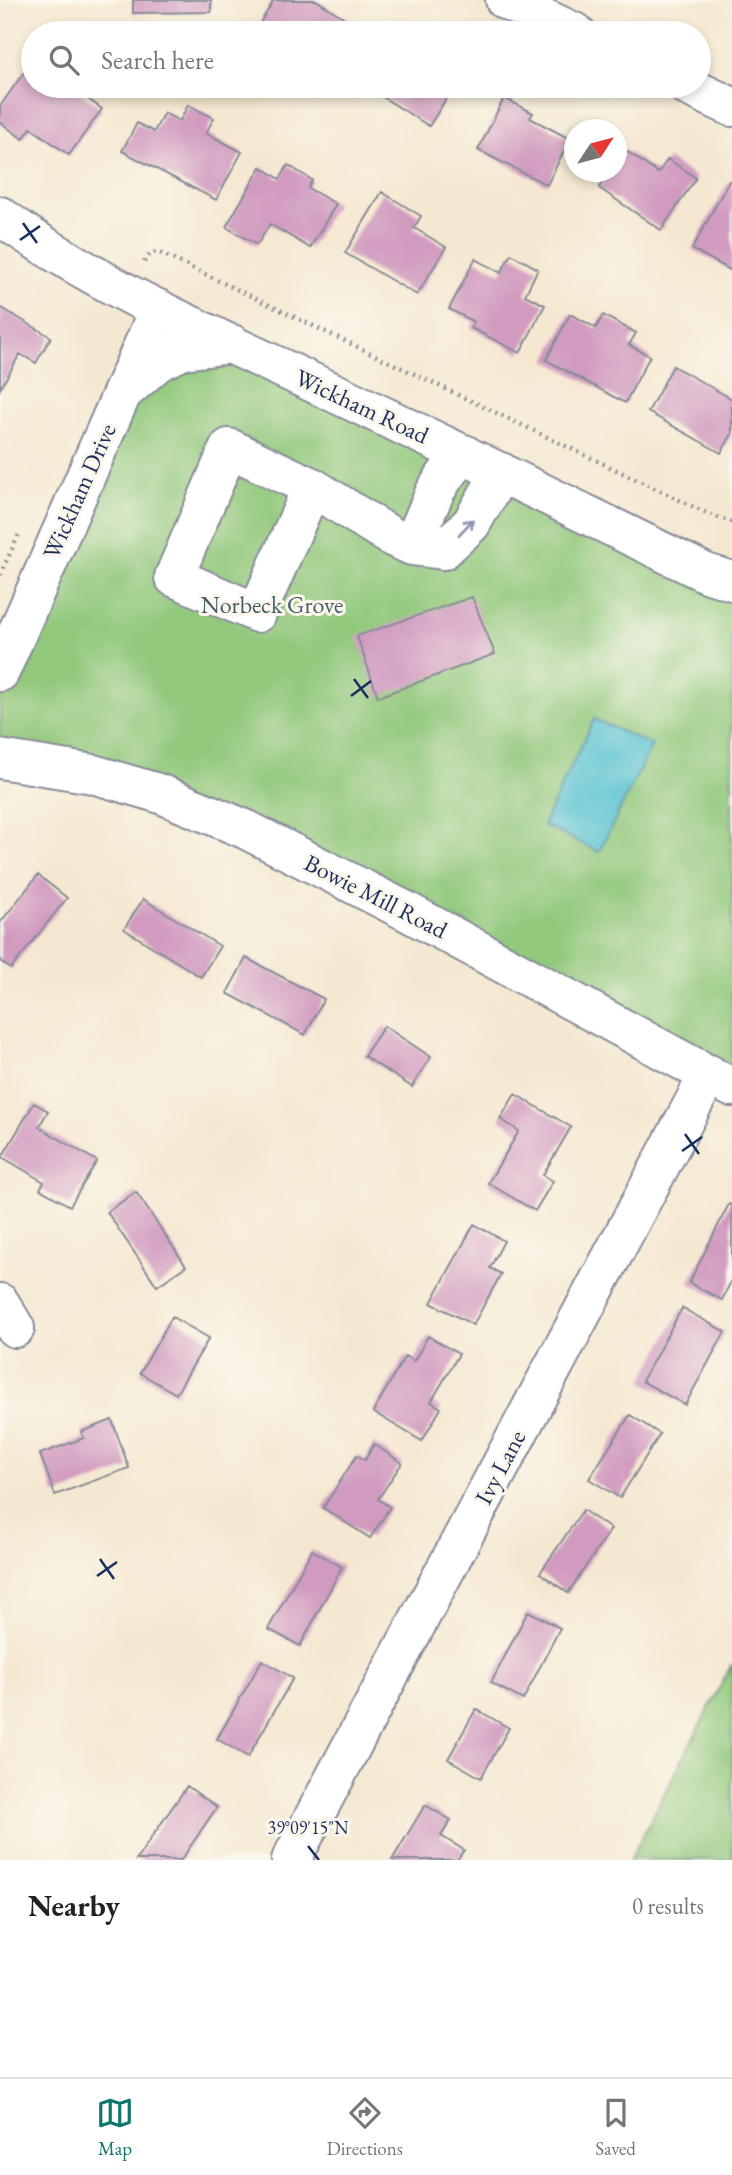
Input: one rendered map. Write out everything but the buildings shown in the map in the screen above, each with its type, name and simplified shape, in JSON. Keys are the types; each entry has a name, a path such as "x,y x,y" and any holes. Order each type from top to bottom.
{"street":[{"path":"505,0 550,21"},
{"path":"711,97 732,107"},
{"name":"Wickham Road","path":"3,224 159,309 706,573 732,581"},
{"name":"Wickham Drive","path":"0,672 159,309"},
{"path":"122,392 158,362 183,351 232,344"},
{"path":"412,546 435,492 464,454"},
{"path":"312,487 394,538 412,546 443,550 471,524 501,472"},
{"name":"Bowie Mill Road","path":"0,759 104,777 161,793 245,829 408,912 720,1080"},
{"name":"Ivy Lane","path":"291,1860 720,1080"}],"green space":[{"name":"Norbeck Grove","path":"159,309 732,581 732,1087 245,829 0,759 0,673"},
{"path":"732,1664 732,1860 630,1860"}],"water":[{"path":"594,719 652,745 599,852 543,825"}]}
